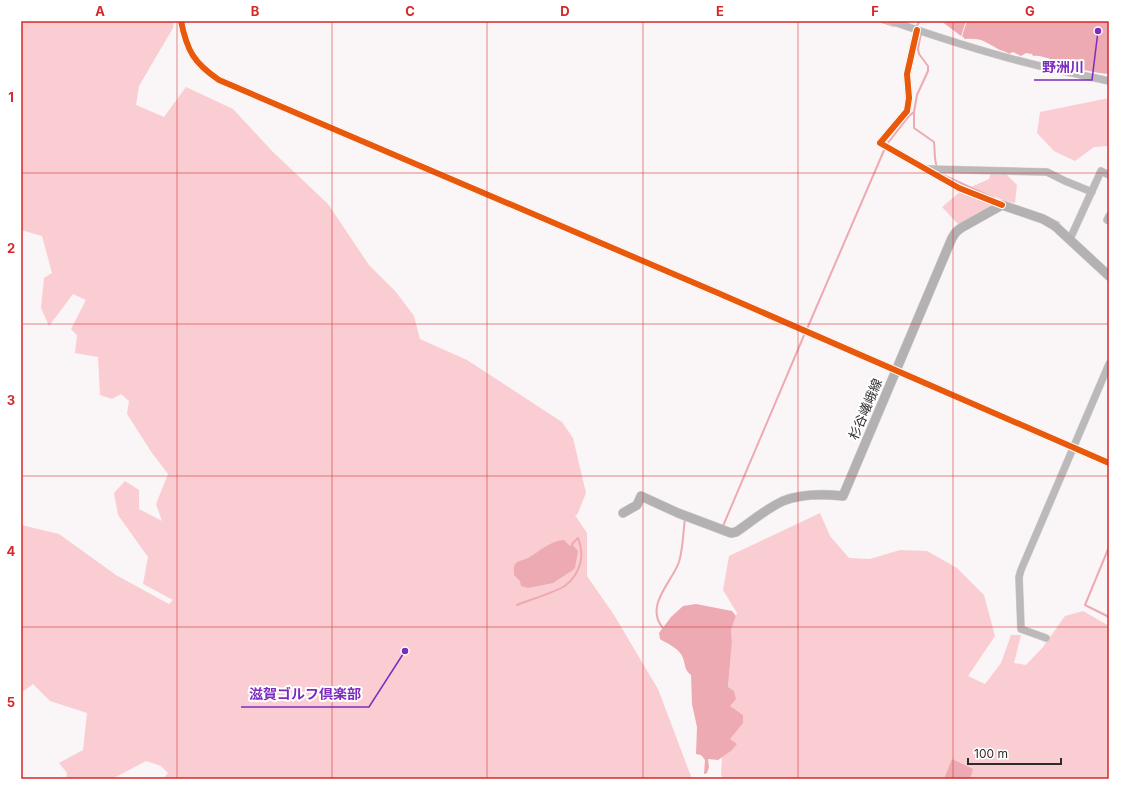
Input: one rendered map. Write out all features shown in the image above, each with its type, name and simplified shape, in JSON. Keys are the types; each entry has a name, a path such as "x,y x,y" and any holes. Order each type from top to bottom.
{"main road":[{"name":"杉谷嶬峨線","path":"623,513 637,505 641,496 678,513 731,533 736,532 773,506 787,500 822,494 842,496 956,232 1002,205"},
{"path":"1002,205 1043,219 1055,226 1109,276"}],"street":[{"path":"181,21 188,47 196,60 204,70 219,80 530,212 1109,463"},
{"path":"891,21 959,44 1041,66 1109,80"},
{"path":"917,30 907,74 909,98 907,111 880,143 959,188 1002,205"},
{"path":"924,169 1047,172 1092,192"},
{"path":"1070,239 1102,171 1109,175"},
{"path":"1046,638 1021,629 1019,577 1109,364"}],"shaded area":[{"path":"21,21 174,21 173,28 139,86 136,105 164,117 186,87 233,109 273,152 328,204 369,265 396,292 414,316 420,339 467,360 562,422 573,438 586,493 577,515 575,515 587,533 587,576 614,615 658,689 692,779 163,779 168,773 161,766 146,761 114,778 66,779 67,773 59,763 83,750 87,713 50,701 33,684 21,693 21,525 59,534 116,575 169,604 173,600 143,584 148,557 118,515 114,493 125,481 139,490 139,509 162,521 156,504 168,474 152,453 127,414 129,401 121,394 112,399 100,395 98,357 75,353 77,335 71,329 86,300 73,294 49,326 41,308 44,278 52,273 42,236 21,230"},
{"path":"941,21 966,21 961,36"},
{"path":"967,21 1109,21 1109,74 1072,67 1047,58 1033,56 1032,54 1026,53 1021,56 1013,52 1009,54 982,41 965,39 962,36"},
{"path":"1109,98 1109,146 1094,147 1075,161 1054,151 1037,133 1040,112"},
{"path":"991,172 1005,173 1017,185 1015,203 1005,201 971,187 989,179"},
{"path":"961,191 994,205 959,225 942,207"},
{"path":"820,513 830,536 849,558 870,559 900,550 927,551 957,568 984,595 995,636 968,676 985,684 1001,663 1011,635 1021,635 1014,663 1026,665 1043,647 1065,616 1083,611 1109,626 1109,779 723,779 721,775 722,757 731,751 729,739 743,715 729,706 728,688 732,642 731,630 737,613 723,590 729,556"},
{"path":"564,540 570,546 572,544 578,551 575,568 553,583 528,588 521,586 520,581 514,575 515,564 554,542"},
{"path":"696,604 732,611 736,616 731,630 732,642 728,687 734,691 736,699 730,706 743,715 743,723 730,739 737,744 731,751 718,760 708,759 709,767 707,773 704,774 705,760 701,755 696,754 697,727 692,704 691,675 686,669 683,658 679,652 660,639 659,633 671,617 683,606"},
{"path":"952,759 973,769 970,779 944,779"}],"waterway":[{"path":"879,21 894,26"},
{"path":"916,27 920,21"},
{"path":"887,144 909,116 914,112 917,95 928,71 928,66 919,54 918,49 921,33"},
{"path":"914,112 914,128 934,142 937,167"},
{"path":"807,329 885,148"},
{"path":"943,175 994,198"},
{"path":"1047,217 1059,223"},
{"path":"723,526 805,333"},
{"path":"663,628 658,620 656,611 661,594 676,570 679,562 685,519"},
{"path":"517,605 562,588 571,580 578,569 581,557 578,538 572,544"},
{"path":"1109,547 1085,605 1109,617"}],"cycle path":[{"path":"181,21 186,40 193,55 203,68 219,80 718,293 1109,463"},
{"path":"917,30 907,74 909,98 907,111 880,143 959,188 1002,205"}],"place":[{"name":"野洲川","path":"1098,31"},
{"name":"滋賀ゴルフ倶楽部","path":"405,651"}]}
